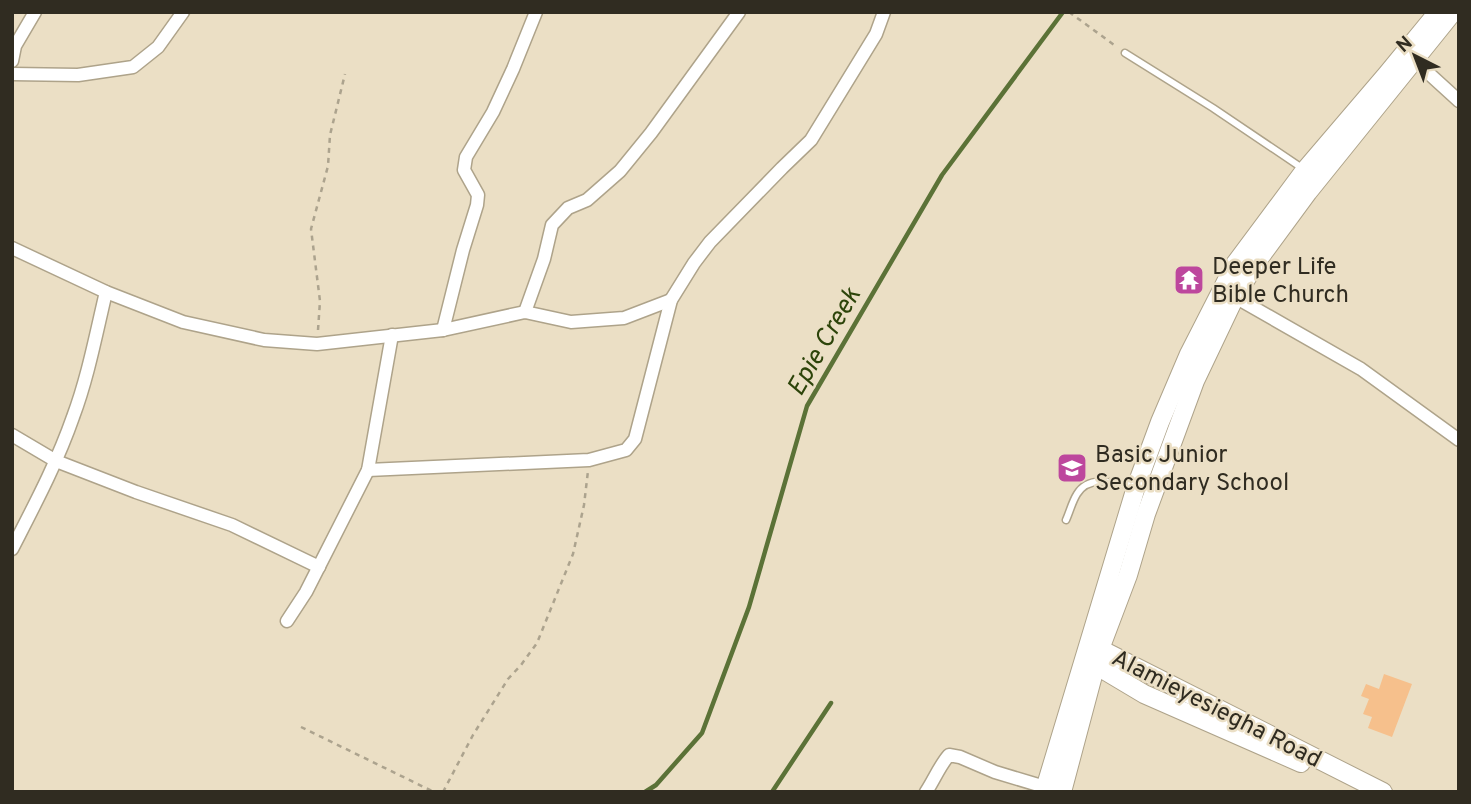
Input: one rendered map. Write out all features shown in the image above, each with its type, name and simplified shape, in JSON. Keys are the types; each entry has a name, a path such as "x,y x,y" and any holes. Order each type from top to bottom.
{"main road":[{"path":"1050,790 1092,654 1136,487 1188,354 1235,264 1305,170 1438,12"},
{"path":"1092,654 1128,575 1146,514 1195,381 1235,297 1258,260 1308,192 1453,12"},
{"name":"Alamieyesiegha Road","path":"1092,654 1144,694 1318,770 1360,792"},
{"name":"Alamieyesiegha Road","path":"1092,654 1383,792"}],"street":[{"path":"12,61 13,46 35,12"},
{"path":"12,74 78,75 132,67 158,47 183,12"},
{"path":"443,330 477,205 478,195 464,170 466,157 493,112 536,12"},
{"path":"525,312 544,258 552,225 568,208 587,200 620,172 739,12"},
{"path":"368,470 590,460 626,450 635,439 671,300 710,242 811,140 877,34 884,12"},
{"path":"1415,60 1459,101"},
{"path":"12,248 106,292 183,322 264,340 317,344 443,330 525,312 571,322 624,318 671,300"},
{"path":"12,549 56,461 74,417 87,375 106,292"},
{"path":"1235,297 1361,369 1459,440"},
{"path":"287,621 306,592 368,470 392,335"},
{"path":"12,435 56,461 232,525 319,567"},
{"path":"926,792 949,755 1050,790"}],"lane":[{"path":"1125,53 1305,170"},
{"path":"1066,520 1075,496 1087,484 1104,481 1136,487"}],"path":[{"path":"1069,12 1125,53"},
{"path":"317,344 320,301 311,229 328,166 330,135 345,74"},
{"path":"443,792 473,735 508,679 537,642 573,554 584,505 590,460"},
{"path":"301,727 434,792"}],"building":[{"path":"1384,674 1412,684 1392,737 1368,728 1372,717 1363,714 1369,699 1361,696 1366,684 1379,689"}],"waterway":[{"name":"Epie Creek","path":"645,792 656,785 702,733 749,607 807,406 942,175 1063,12"},
{"path":"772,792 831,703"}],"place":[{"name":"Deeper Life Bible Church","path":"1189,280"},
{"name":"Basic Junior Secondary School","path":"1072,468"}]}
